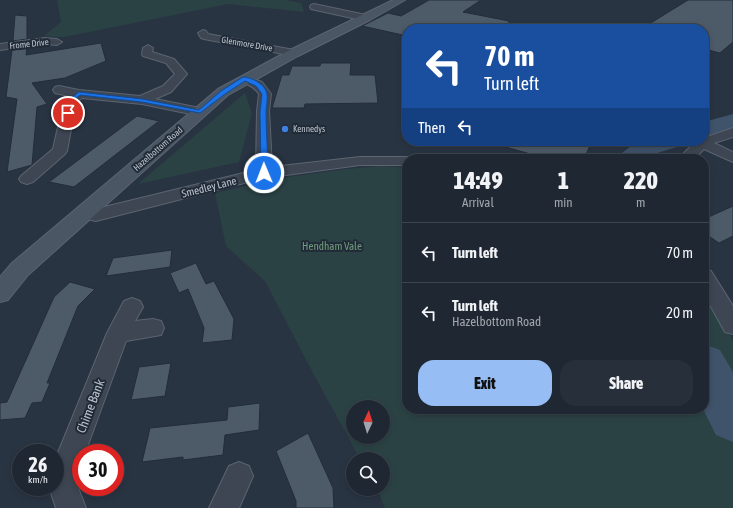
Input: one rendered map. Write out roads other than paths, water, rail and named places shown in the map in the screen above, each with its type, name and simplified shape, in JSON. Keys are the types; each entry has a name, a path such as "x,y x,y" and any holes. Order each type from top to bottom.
{"street":[{"name":"Hazelbottom Road","path":"0,293 20,269 223,92 294,53 400,0"},
{"path":"314,7 366,18"},
{"name":"Glenmore Drive","path":"203,33 204,36 294,53"},
{"name":"Frome Drive","path":"0,47 45,41 58,42"},
{"path":"142,100 167,89 181,74 170,61 145,53"},
{"path":"245,79 258,84 265,94 263,112 264,173"},
{"path":"59,90 79,94 142,100 200,112"},
{"path":"26,180 60,151 70,101 79,94"},
{"path":"709,141 733,132"},
{"path":"690,154 699,146"},
{"path":"708,146 733,158"},
{"name":"Smedley Lane","path":"83,213 96,215 264,173 360,161 402,160"},
{"path":"709,284 733,324"},
{"name":"Chime Bank","path":"71,508 62,480 118,333 132,307"},
{"path":"118,333 153,328"},
{"path":"224,508 239,476"}],"waterway":[{"path":"709,129 733,122"},
{"path":"638,154 650,146"},
{"path":"709,373 733,418"}],"place":[{"name":"Kennedys","path":"285,129"}],"park label":[{"name":"Hendham Vale","path":"332,246"}]}
